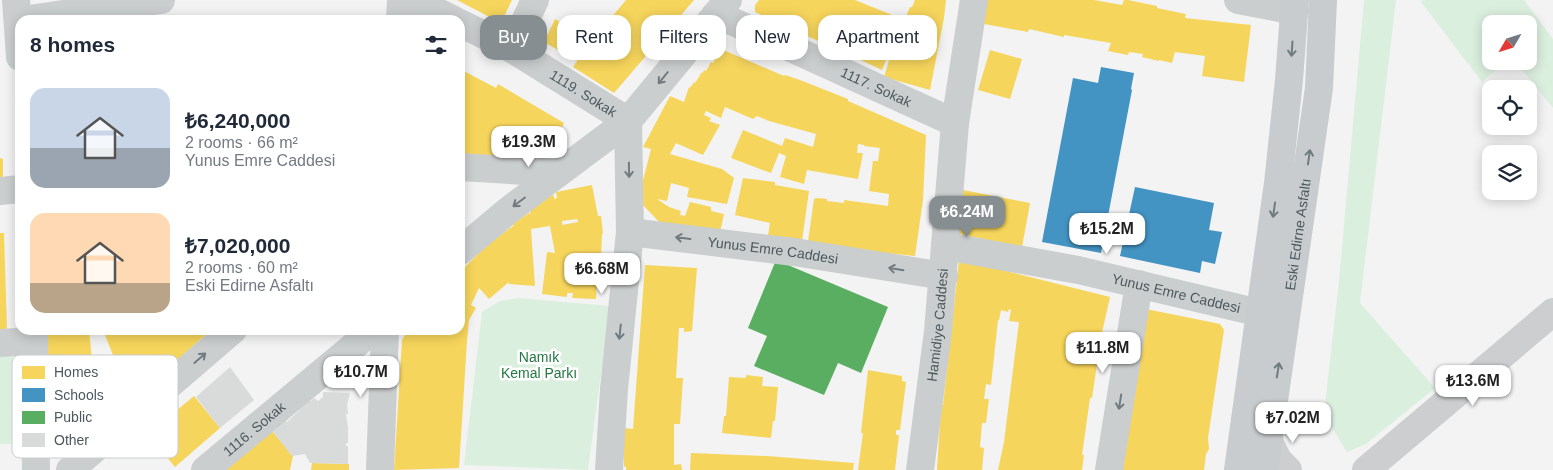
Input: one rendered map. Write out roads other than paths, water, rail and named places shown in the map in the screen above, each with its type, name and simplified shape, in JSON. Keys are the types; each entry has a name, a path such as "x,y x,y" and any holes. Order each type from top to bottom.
{"main road":[{"name":"Eski Edirne Asfaltı","path":"1264,470 1319,88 1323,0"},
{"name":"Eski Edirne Asfaltı","path":"1238,470 1278,183 1289,80 1294,5"}],"street":[{"path":"19,15 161,0"},
{"path":"400,15 401,0"},
{"path":"414,0 444,15"},
{"path":"529,15 536,0"},
{"name":"Hamidiye Caddesi","path":"920,470 944,276 955,123 974,0"},
{"path":"1238,0 1294,5"},
{"path":"465,247 509,210 628,121 722,7"},
{"name":"1117. Sokak","path":"722,7 955,123"},
{"name":"1119. Sokak","path":"465,26 480,33"},
{"name":"1119. Sokak","path":"530,60 628,121"},
{"path":"609,470 614,389 630,232 628,121"},
{"path":"465,167 558,173"},
{"path":"0,191 15,190"},
{"name":"Yunus Emre Caddesi","path":"630,232 794,252 944,276"},
{"name":"Yunus Emre Caddesi","path":"945,246 1078,270 1260,313"},
{"path":"1109,470 1140,284"},
{"path":"1366,470 1553,312"},
{"path":"0,343 34,335 34,355"},
{"path":"178,377 227,335"},
{"name":"1116. Sokak","path":"205,470 366,335"},
{"path":"380,470 386,335"},
{"path":"1268,439 1278,460 1288,470"},
{"path":"70,470 84,458"}],"park label":[{"name":"Namık Kemal Parkı","path":"539,366"}]}
